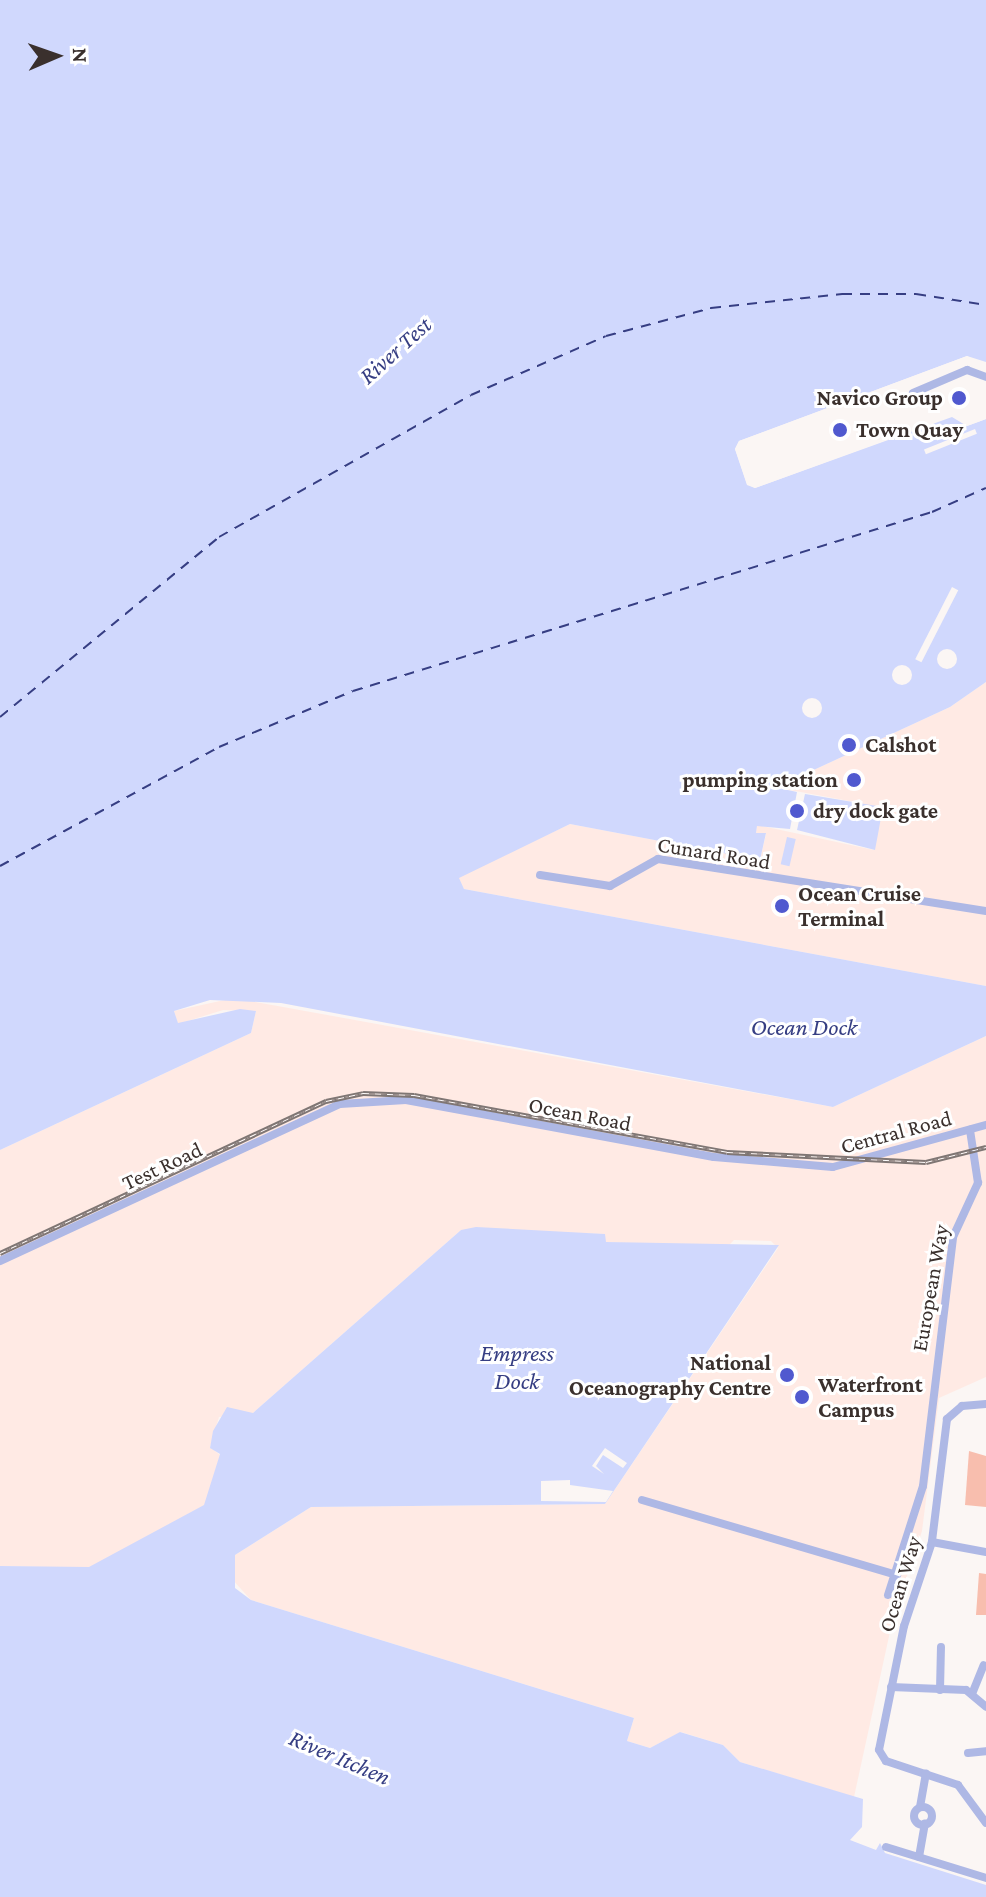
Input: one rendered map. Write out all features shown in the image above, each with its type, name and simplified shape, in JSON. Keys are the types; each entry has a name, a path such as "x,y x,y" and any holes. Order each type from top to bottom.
{"street":[{"path":"913,393 967,370 986,377"},
{"name":"Cunard Road","path":"540,875 610,886 658,859 986,911"},
{"name":"Ocean Road","path":"340,1104 406,1100 714,1157 815,1165"},
{"name":"Test Road","path":"0,1261 340,1104"},
{"name":"Central Road","path":"815,1165 855,1165 986,1125"},
{"name":"European Way","path":"888,1595 897,1575 923,1486 953,1237 978,1183 970,1130"},
{"name":"Ocean Way","path":"926,1774 880,1755 891,1687 932,1542 947,1419 962,1406 986,1404"},
{"path":"642,1500 897,1575"},
{"path":"932,1542 986,1552"},
{"path":"940,1690 941,1647"},
{"path":"972,1694 984,1665"},
{"path":"891,1687 930,1695 940,1690 972,1694 986,1707"},
{"path":"968,1753 986,1751"},
{"path":"919,1857 925,1824 914,1818 920,1807 926,1774 961,1787 986,1823"},
{"path":"886,1847 986,1878"}],"shaded area":[{"path":"986,682 986,986 464,889 458,877 570,824 760,860 766,834 756,833 757,825 874,850 865,804 774,787 776,777 792,780 950,707"},
{"path":"234,998 833,1107 986,1036 986,1377 939,1398 922,1531 893,1618 854,1797 740,1762 723,1745 681,1732 650,1748 627,1741 634,1718 251,1600 231,1578 235,1555 311,1507 605,1504 778,1248 771,1241 734,1240 725,1249 605,1242 605,1234 461,1230 253,1413 219,1417 210,1447 220,1455 205,1505 89,1568 0,1566 0,1150 251,1033 256,1011 223,1010 178,1024 174,1011"},
{"path":"969,1451 986,1456 986,1507 965,1505"},
{"path":"979,1573 986,1574 986,1615 976,1615"}],"water":[{"path":"0,0 986,0 986,362 967,356 739,441 735,449 747,484 755,488 952,416 967,426 986,419 986,682 950,707 792,780 776,778 774,787 797,792 790,829 757,826 756,833 766,833 760,860 570,824 459,878 464,889 986,986 986,1036 833,1107 281,1003 210,1000 174,1011 178,1023 240,1009 256,1011 251,1033 0,1150"},
{"path":"805,794 883,807 875,850 797,830"},
{"path":"787,837 796,839 789,866 781,864"},
{"path":"476,1227 605,1234 606,1242 779,1245 605,1504 311,1507 235,1555 235,1588 251,1600 634,1718 627,1741 650,1748 680,1732 723,1745 740,1762 863,1799 862,1827 850,1840 876,1850 880,1843 885,1853 986,1885 986,1897 0,1897 0,1566 89,1567 204,1505 220,1454 210,1448 213,1431 227,1407 253,1413 461,1230"}],"pier":[{"path":"967,356 986,366 967,360 740,449 755,484 951,412 967,422 981,412 986,419 967,426 952,417 755,488 747,485 735,449 739,441"},
{"path":"975,429 977,434 926,454 924,450"},
{"path":"952,587 958,590 921,662 915,659"},
{"path":"947,649 954,652 957,659 954,666 947,669 940,666 937,659 940,652"},
{"path":"902,665 909,668 912,675 909,682 902,685 895,682 892,675 895,668"},
{"path":"812,698 819,701 822,708 819,715 812,718 805,715 802,708 805,701"},
{"path":"605,1448 627,1463 623,1468 603,1455 596,1466 604,1474 592,1466"},
{"path":"570,1480 570,1485 613,1491 606,1502 541,1501 541,1481"}],"ferry route":[{"path":"0,717 219,537 471,395 606,336 711,308 842,294 916,294 986,305"},
{"path":"0,866 219,747 353,691 932,512 986,488"}],"railway":[{"path":"0,1253 326,1101 363,1093 414,1095 727,1152 926,1162 986,1147"}],"place":[{"name":"Navico Group","path":"959,398"},
{"name":"Town Quay","path":"840,430"},
{"name":"Calshot","path":"849,745"},
{"name":"pumping station","path":"854,780"},
{"name":"dry dock gate","path":"797,811"},
{"name":"Ocean Cruise Terminal","path":"782,906"},
{"name":"National Oceanography Centre","path":"787,1375"},
{"name":"Waterfront Campus","path":"802,1397"}],"water label":[{"name":"River Test","path":"395,350"},
{"name":"Ocean Dock","path":"804,1027"},
{"name":"Empress Dock","path":"517,1367"},
{"name":"River Itchen","path":"340,1757"}]}
